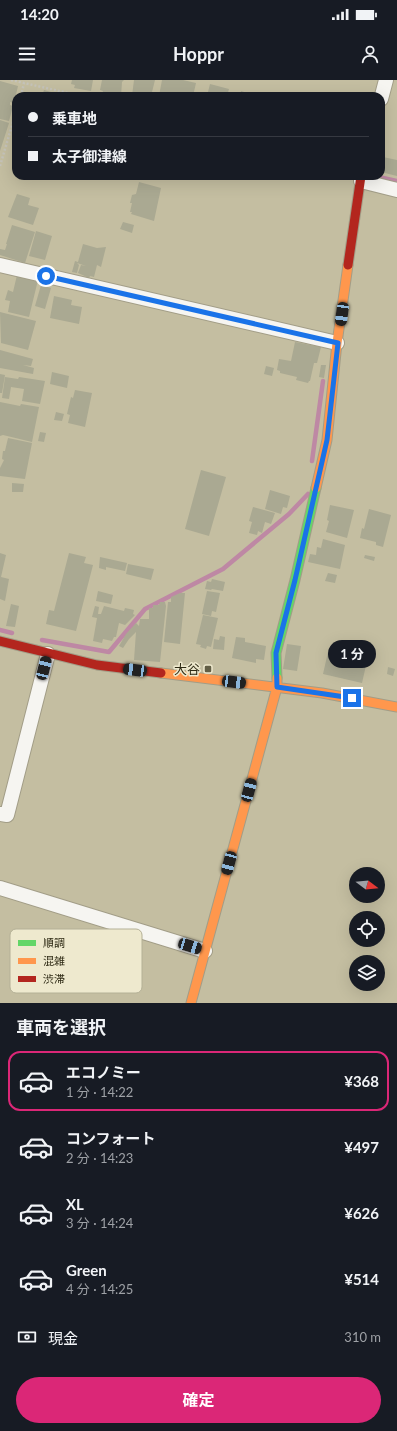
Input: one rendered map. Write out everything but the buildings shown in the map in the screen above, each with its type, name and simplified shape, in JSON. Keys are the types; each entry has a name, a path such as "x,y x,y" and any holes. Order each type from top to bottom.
{"street":[{"path":"383,92 386,80"},
{"path":"190,1003 277,687 276,653 295,580 327,440 338,343 361,180"},
{"path":"367,180 397,190"},
{"path":"0,265 338,343"},
{"path":"0,641 97,665 322,693 397,707"},
{"path":"0,814 7,815 48,654"},
{"path":"0,888 133,929"},
{"path":"142,932 205,951"}],"path":[{"path":"11,80 63,92"},
{"path":"22,92 24,83"},
{"path":"0,165 12,125"}],"waterway":[{"path":"385,178 397,181"},
{"path":"312,461 323,381"},
{"path":"42,640 109,652 145,609 223,569 289,514 308,494"},
{"path":"0,630 12,633"}],"traffic: fast":[{"path":"277,678 276,653 295,580 316,488"}],"traffic: slow":[{"path":"316,488 327,440 337,343 348,265"},
{"path":"161,673 322,693 397,707"},
{"path":"191,1003 277,687 277,678"}],"traffic: jam":[{"path":"348,265 360,180"},
{"path":"0,641 97,665 161,673"}],"place":[{"name":"大谷","path":"208,669"}],"route":[{"path":"46,276 338,343 327,440 295,580 276,653 277,687 352,698"}]}
